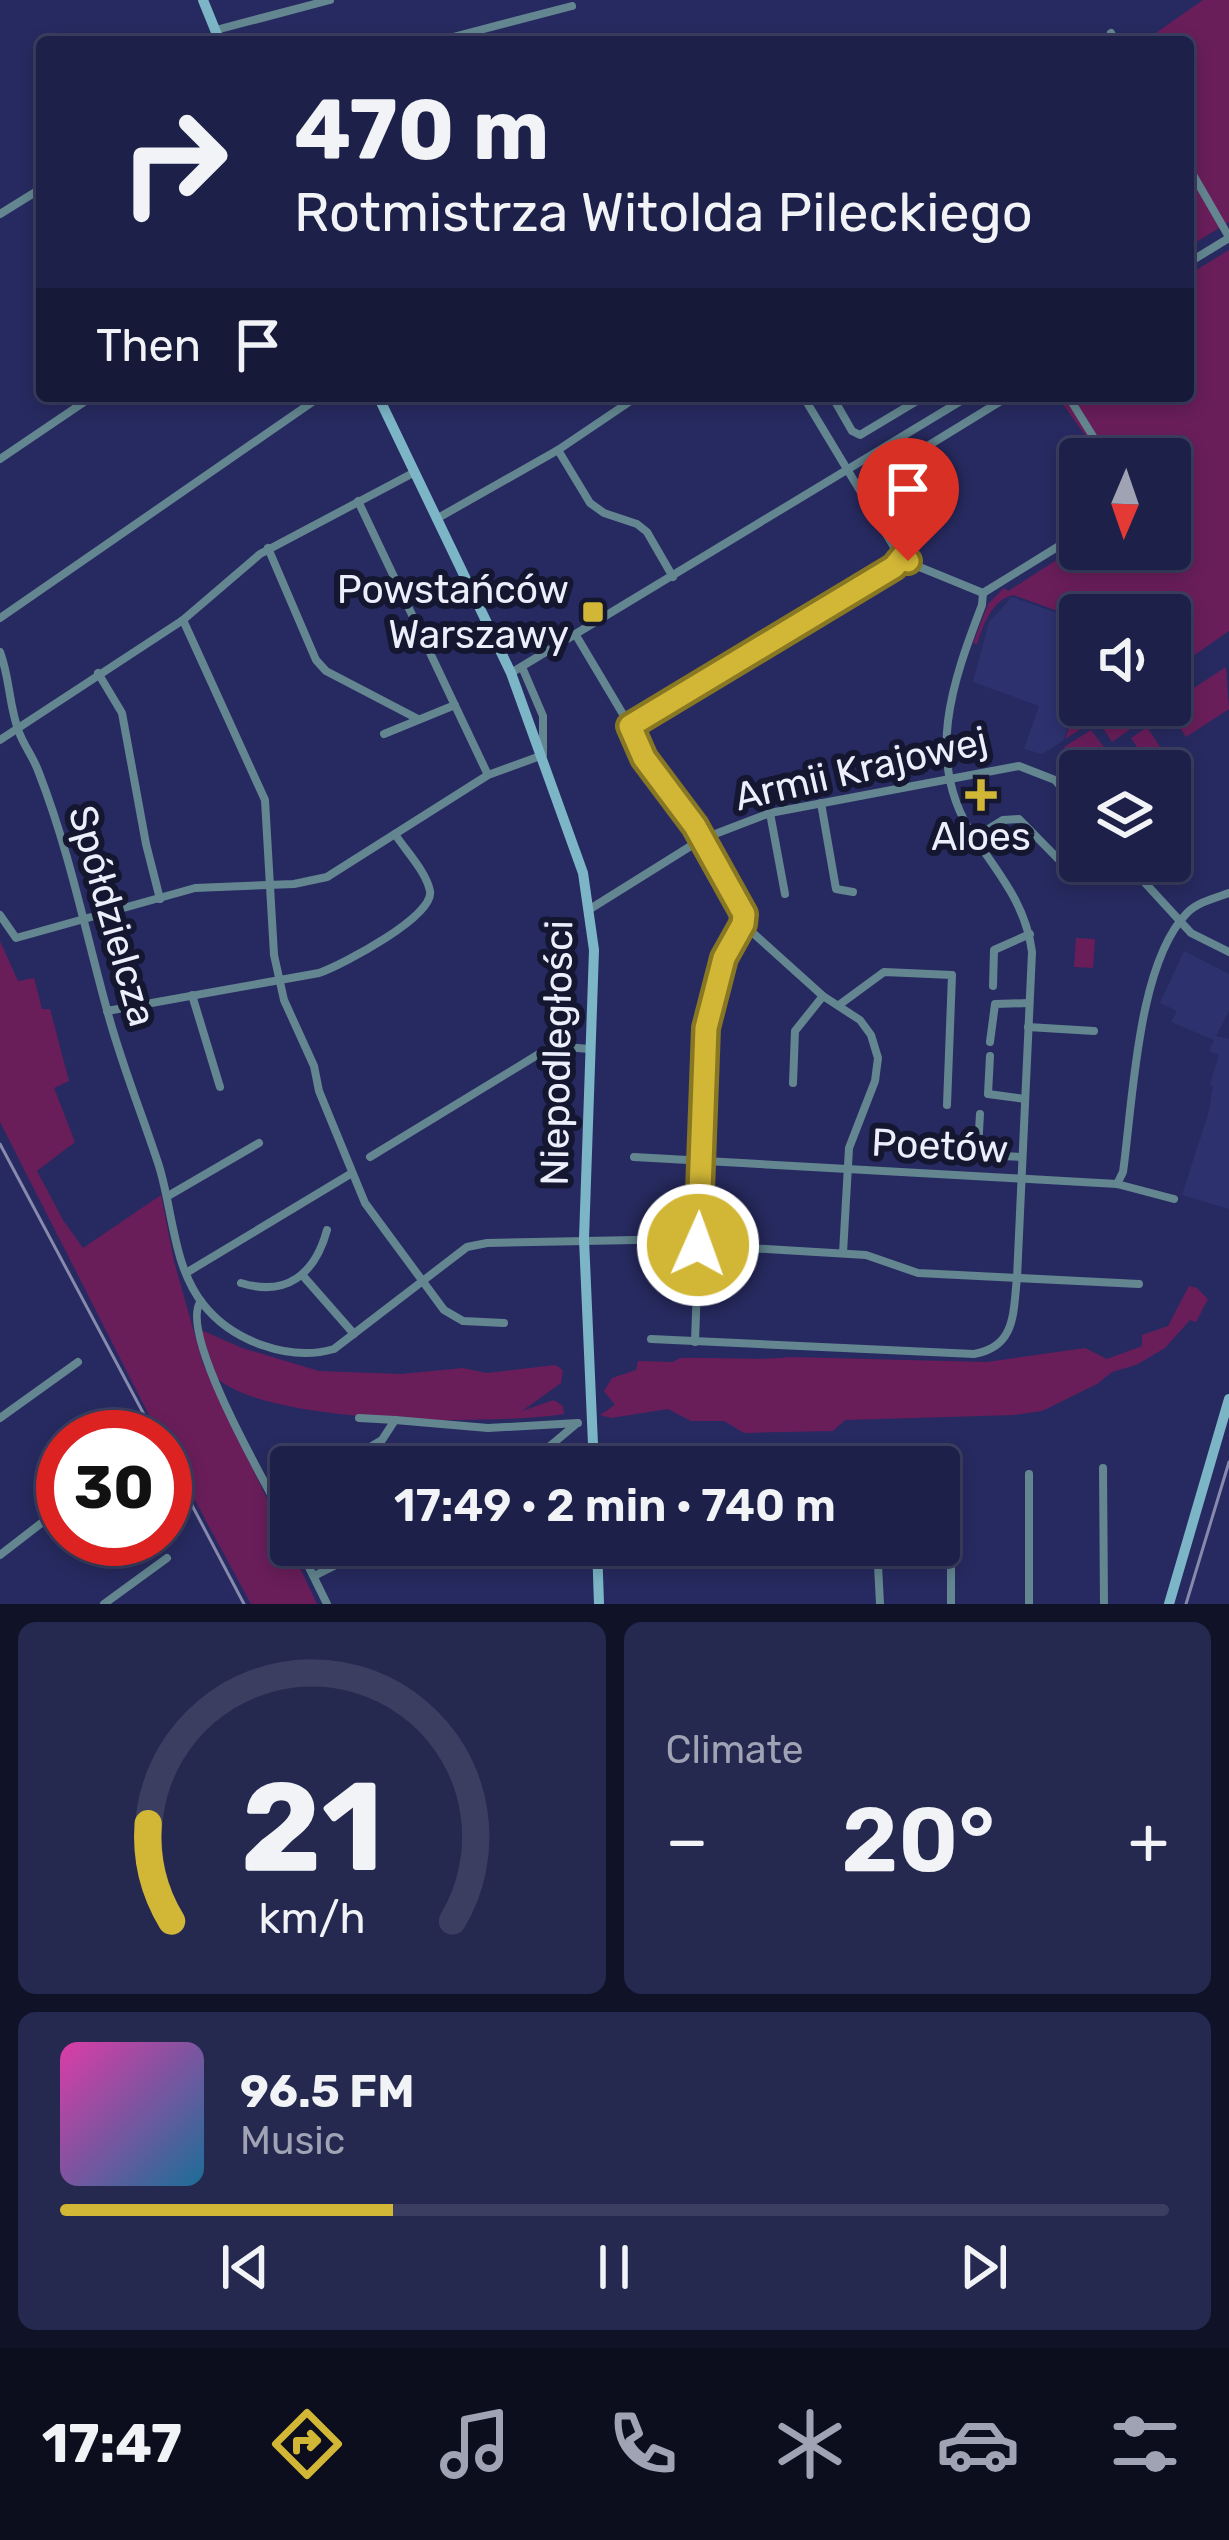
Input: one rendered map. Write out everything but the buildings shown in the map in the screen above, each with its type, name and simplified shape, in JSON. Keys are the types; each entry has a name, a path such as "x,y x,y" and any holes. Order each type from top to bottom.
{"street":[{"path":"203,0 217,36 330,0"},
{"path":"457,36 572,6"},
{"path":"1194,176 1229,237 1194,259"},
{"path":"0,214 36,192"},
{"path":"0,459 84,402"},
{"path":"0,618 312,402"},
{"name":"Niepodległości","path":"381,402 517,670 576,848 590,909 594,950 584,1239 594,1446"},
{"path":"438,518 558,450 629,402"},
{"path":"807,402 902,557 983,593"},
{"path":"835,402 852,431 860,435 916,402"},
{"path":"517,670 959,402"},
{"path":"870,508 890,496 883,475 887,471 999,402"},
{"path":"1072,402 1094,438"},
{"path":"558,450 590,503 646,532 673,577"},
{"path":"0,740 183,620 268,548 415,472"},
{"path":"358,501 488,776"},
{"path":"983,593 1059,545"},
{"path":"268,548 316,660 326,671 418,719"},
{"path":"630,726 894,567 902,557"},
{"path":"651,1339 980,1354 993,1350 1011,1331 1030,934 1015,897 958,806 951,777 947,708 983,593"},
{"path":"183,620 265,800 278,979 365,1203 444,1310 463,1321 504,1323"},
{"path":"577,637 644,758 702,838 741,903 743,924 724,958 706,1028 695,1342"},
{"name":"Spółdzielcza","path":"0,652 17,729 57,823 107,1011 168,1196 186,1274 201,1301"},
{"path":"98,674 122,713 160,899"},
{"path":"383,734 455,705"},
{"path":"0,915 16,938 195,888 327,877 488,776 543,754"},
{"name":"Armii Krajowej","path":"590,909 702,838 770,813 1006,766 1026,767 1059,784"},
{"path":"821,803 836,889 853,892"},
{"path":"770,813 785,895"},
{"path":"974,838 1004,820 1019,819 1059,860"},
{"path":"107,1011 319,974 340,966 430,903 426,881 395,834"},
{"path":"1144,882 1180,923 1229,952"},
{"path":"1118,1184 1152,977 1180,923 1195,907 1229,893"},
{"path":"743,924 823,996 860,1020 878,1058 875,1081 849,1148 843,1253"},
{"path":"993,986 994,950 1030,934"},
{"path":"839,1004 884,972 952,975 947,1106"},
{"path":"192,995 220,1087"},
{"path":"793,1083 795,1031 823,996"},
{"path":"990,1042 995,1004 1029,1003"},
{"path":"1028,1027 1094,1030"},
{"path":"370,1157 552,1046 592,1049"},
{"path":"990,1056 988,1094 1025,1099"},
{"path":"980,1114 978,1148 983,1155 1022,1157"},
{"path":"168,1196 259,1143"},
{"name":"Poetów","path":"634,1156 1118,1184 1174,1198"},
{"path":"186,1274 352,1173"},
{"path":"241,1283 267,1288 304,1277 321,1251 327,1230"},
{"path":"270,1493 234,1427 211,1370 195,1323 194,1311 201,1301 237,1333 283,1352 324,1352 355,1334 467,1247 584,1239 686,1238 698,1245 888,1259 918,1273 1139,1283"},
{"path":"304,1277 355,1334"},
{"path":"0,1418 78,1362"},
{"path":"1169,1604 1229,1399"},
{"path":"550,1446 592,1415"},
{"path":"358,1418 488,1428 578,1423"},
{"path":"373,1446 395,1420"},
{"path":"1103,1468 1104,1604"},
{"path":"1029,1474 1029,1604"},
{"path":"0,1555 36,1527"},
{"path":"104,1604 156,1566"},
{"path":"309,1566 327,1604"},
{"path":"314,1576 334,1566"},
{"path":"598,1566 599,1604"},
{"path":"879,1566 880,1604"},
{"path":"951,1566 951,1604"}],"shaded area":[{"path":"1203,0 1229,0 1229,222 1194,243 1194,36 1152,36"},
{"path":"1229,250 1229,631 1191,657 1191,594 1059,594 1059,611 1013,595 994,608 977,644 973,643 988,604 1004,588 1008,591 1059,558 1059,570 1191,570 1191,438 1087,438 1061,402 1194,402 1194,271"},
{"path":"1012,597 1059,614 1059,726 1068,726 1063,741 1042,754 1024,749 1039,706 973,682 989,622"},
{"path":"1226,667 1229,709 1186,737 1179,726 1191,726 1191,690"},
{"path":"1070,726 1086,726 1065,739"},
{"path":"1106,726 1135,726 1112,742"},
{"path":"1147,727 1162,750 1139,750 1131,738"},
{"path":"1091,730 1106,750 1066,750 1064,747"},
{"path":"1076,938 1095,939 1093,968 1074,967"},
{"path":"0,941 18,981 34,978 42,1009 50,1009 69,1081 54,1088 75,1142 37,1171 83,1248 161,1195 203,1364 270,1505 270,1566 299,1566 317,1604 251,1604 192,1495 192,1410 146,1410 0,1122"},
{"path":"1184,951 1229,974 1229,1011 1216,1036 1229,1039 1229,1209 1182,1195 1209,1111 1210,1084 1219,1055 1209,1051 1214,1040 1171,1022 1177,1011 1160,1003"},
{"path":"1189,1286 1208,1299 1196,1322 1190,1320 1165,1348 1136,1365 1112,1372 1042,1411 845,1420 833,1431 744,1433 724,1421 691,1421 668,1409 611,1418 600,1415 615,1405 604,1391 612,1378 636,1370 638,1361 790,1357 987,1362 1085,1348 1107,1359 1142,1346 1142,1335 1168,1326"},
{"path":"201,1330 319,1371 401,1374 463,1368 487,1373 555,1365 563,1370 561,1383 522,1411 554,1400 563,1406 564,1414 437,1420 283,1405 244,1393 217,1378"}],"railway":[{"path":"0,1144 142,1410"},
{"path":"1186,1604 1229,1462"},
{"path":"192,1505 244,1604"}],"place":[{"name":"Powstańców Warszawy","path":"593,612"},
{"name":"Aloes","path":"981,795"}],"route":[{"path":"698,1245 706,1028 724,958 744,914 695,826 644,758 630,726 894,567 902,557 908,561"}]}
